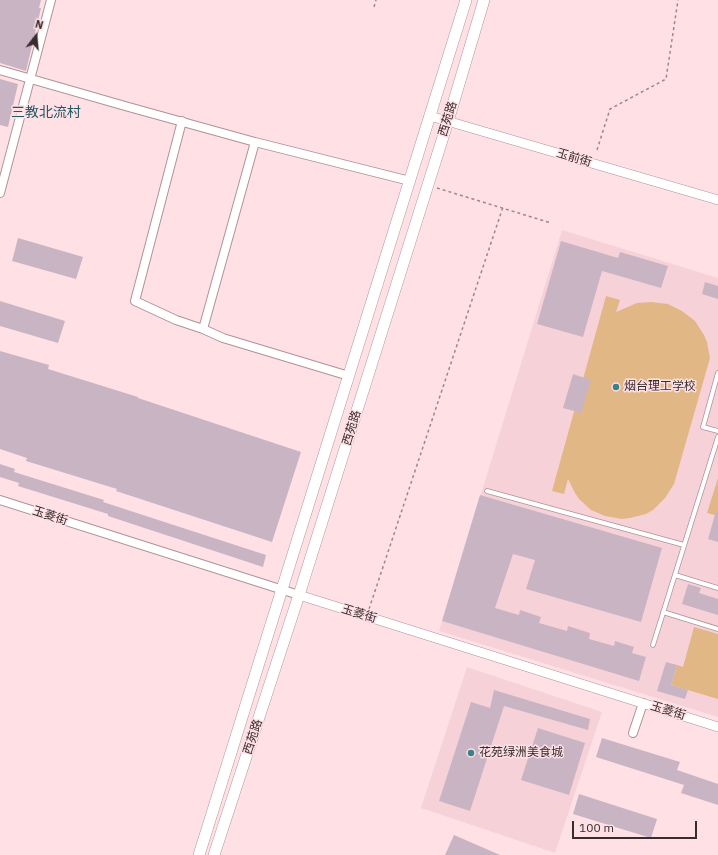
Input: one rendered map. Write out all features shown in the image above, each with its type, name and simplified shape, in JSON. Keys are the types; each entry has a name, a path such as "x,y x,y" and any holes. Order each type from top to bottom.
{"main road":[{"name":"西苑路","path":"199,855 466,0"},
{"name":"西苑路","path":"214,855 299,595 448,121 484,0"}],"street":[{"path":"0,193 51,0"},
{"path":"0,70 254,142 410,181"},
{"name":"玉前街","path":"430,116 718,200"},
{"path":"182,122 135,301 176,320 203,329 223,338 349,376"},
{"path":"203,329 254,142"},
{"name":"玉菱街","path":"0,500 718,727"},
{"path":"633,733 642,703"}],"lane":[{"path":"718,373 703,427 718,431"},
{"path":"653,645 718,437"},
{"path":"487,491 684,545"},
{"path":"675,575 718,588"},
{"path":"663,612 718,629"}],"path":[{"path":"374,7 376,0"},
{"path":"597,150 610,109 666,79 678,0"},
{"path":"428,185 551,223"},
{"path":"366,616 503,207"}],"shaded area":[{"name":"烟台理工学校","path":"562,230 718,278 718,717 439,631"},
{"path":"606,296 620,300 616,312 637,303 652,302 668,304 682,311 695,321 704,335 710,358 674,484 665,498 653,510 646,514 622,519 605,516 591,510 579,499 568,479 564,494 552,491"},
{"path":"718,478 718,516 707,513"},
{"path":"694,627 718,634 718,699 671,685 677,665 683,667"},
{"path":"467,667 602,712 555,853 421,808"}],"building":[{"path":"0,0 41,0 39,8 41,8 26,71 0,63"},
{"path":"0,79 18,84 8,127 0,125"},
{"path":"18,238 83,257 76,279 12,261"},
{"path":"561,241 618,258 620,252 668,266 661,288 602,271 583,337 537,324"},
{"path":"705,282 718,286 718,299 702,294"},
{"path":"0,301 65,321 58,343 0,326"},
{"path":"0,351 49,365 48,369 138,397 301,452 272,542 116,491 117,489 26,461 27,458 0,449"},
{"path":"573,374 591,380 581,413 563,408"},
{"path":"0,464 15,469 14,472 104,500 103,502 266,555 263,567 108,516 108,514 18,486 19,483 0,477"},
{"path":"480,495 662,548 641,622 526,589 535,560 513,554 495,608 519,615 520,610 541,617 539,623 567,631 568,626 590,633 589,639 614,646 615,641 634,647 632,653 646,657 639,681 442,621"},
{"path":"716,511 718,511 718,542 708,539"},
{"path":"688,584 701,588 699,593 718,599 718,615 682,604"},
{"path":"666,662 677,665 671,685 688,690 685,699 657,691"},
{"path":"494,690 590,719 588,730 504,706 470,811 439,801 471,702 490,708"},
{"path":"538,728 585,743 569,795 521,780"},
{"path":"602,738 680,762 677,770 718,784 718,805 681,793 684,785 596,757"},
{"path":"579,794 657,819 651,838 573,814"},
{"path":"454,835 500,855 445,855"}],"place":[{"name":"烟台理工学校","path":"616,387"},
{"name":"花苑绿洲美食城","path":"471,753"}],"district":[{"name":"三教北流村","path":"46,113"}]}
